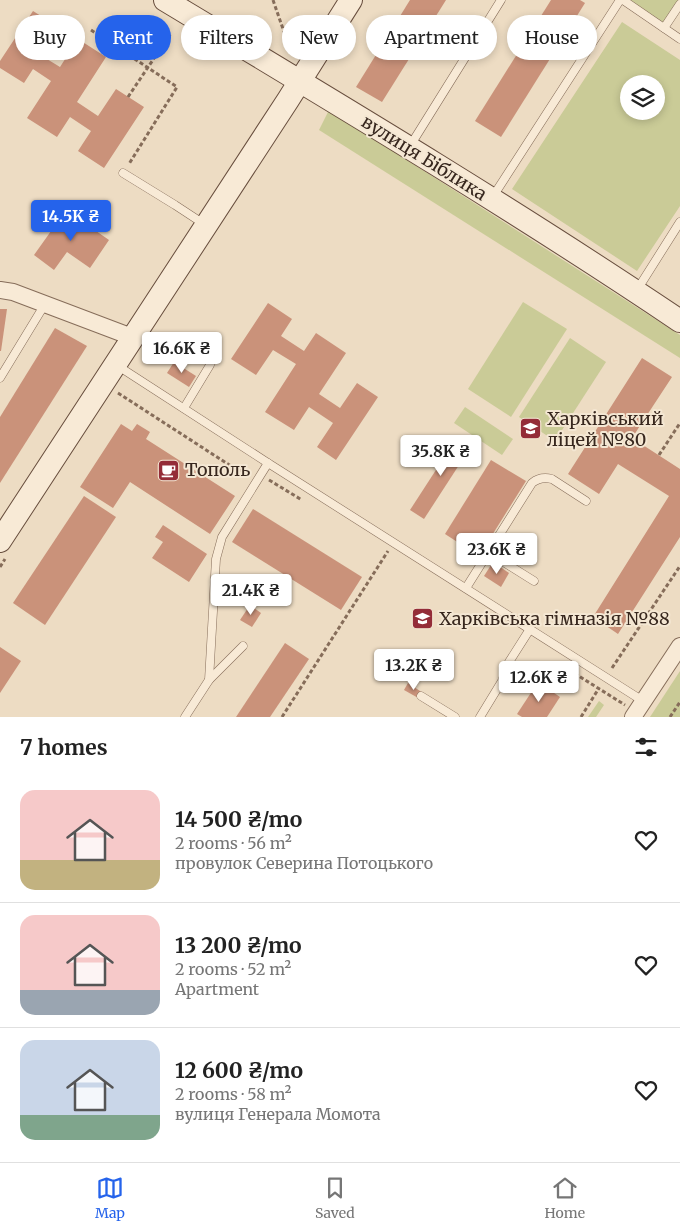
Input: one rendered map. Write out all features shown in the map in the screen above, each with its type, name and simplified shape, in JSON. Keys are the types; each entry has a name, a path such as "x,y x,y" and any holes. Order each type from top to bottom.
{"street":[{"name":"вулиця Біблика","path":"166,0 297,70 409,148 680,320"},
{"path":"0,541 206,225 297,70 351,0"},
{"path":"0,290 12,292 132,337"},
{"path":"630,712 643,701 680,646"}],"lane":[{"path":"409,148 501,0"},
{"path":"492,199 621,0 680,39"},
{"path":"664,28 680,4"},
{"path":"123,173 206,225"},
{"path":"636,291 680,222"},
{"path":"0,378 45,304"},
{"path":"115,364 643,701"},
{"path":"184,408 210,365"},
{"path":"209,680 216,559 222,538 268,463"},
{"path":"466,588 532,483 536,480 541,478 552,479 586,501"},
{"path":"489,553 534,581"},
{"path":"480,717 502,681 509,662 530,629"},
{"path":"185,717 209,680 243,646"},
{"path":"421,696 455,717"}],"path":[{"path":"273,0 297,70"},
{"path":"91,30 177,87 123,173"},
{"path":"128,97 153,60"},
{"path":"116,391 234,468 250,473"},
{"path":"659,455 680,423"},
{"path":"267,478 307,503"},
{"path":"282,717 393,542"},
{"path":"380,548 388,553"},
{"path":"612,670 680,566"},
{"path":"553,659 630,712"},
{"path":"581,717 601,686"},
{"path":"670,717 680,702"}],"green space":[{"path":"622,0 680,0 680,3 664,28"},
{"path":"622,22 680,60 680,206 637,271 512,189"},
{"path":"329,110 680,335 680,358 319,130"},
{"path":"523,302 567,329 511,417 468,389"},
{"path":"570,338 606,362 555,441 519,417"},
{"path":"465,407 513,439 502,455 454,423"},
{"path":"680,671 680,717 650,717"},
{"path":"599,701 604,705 596,717 588,717"}],"building":[{"path":"410,0 446,0 437,15 401,15"},
{"path":"551,0 580,0 585,3 577,15 542,15"},
{"path":"33,11 39,15 30,15"},
{"path":"15,38 15,60 49,60 60,67 64,60 85,60 85,44 95,50 95,60 104,60 77,102 98,116 116,89 144,107 104,168 78,151 91,131 70,117 57,137 27,118 51,81 33,69 24,83 0,68 0,61"},
{"path":"373,60 408,60 382,102 356,87"},
{"path":"513,60 549,60 501,137 475,121"},
{"path":"66,210 109,240 90,268 67,252 54,270 34,255"},
{"path":"268,303 292,319 281,336 304,351 316,333 346,353 319,394 340,408 357,383 378,397 336,460 317,447 333,423 309,407 294,430 265,412 296,364 273,350 256,375 231,359"},
{"path":"0,309 7,309 1,351 0,351"},
{"path":"55,328 87,346 0,483 0,417"},
{"path":"642,358 672,377 632,438 680,469 680,537 618,634 593,617 669,496 618,464 599,494 568,474"},
{"path":"174,362 196,376 189,387 167,373"},
{"path":"121,424 132,431 137,424 150,432 146,439 235,496 210,534 130,482 113,508 80,487"},
{"path":"458,436 472,445 424,519 410,510"},
{"path":"491,460 526,481 479,556 445,534"},
{"path":"84,496 116,517 45,625 13,603"},
{"path":"253,509 362,577 341,610 232,542"},
{"path":"163,525 207,554 189,582 152,558 163,542 155,537"},
{"path":"493,562 509,573 501,587 484,576"},
{"path":"250,605 261,613 252,627 240,620"},
{"path":"285,643 309,659 270,717 236,717"},
{"path":"0,647 21,661 0,693"},
{"path":"538,682 560,697 547,717 522,717 517,714"},
{"path":"408,683 423,693 420,699 404,690"}],"place":[{"name":"Харківський ліцей №80","path":"531,429"},
{"name":"Тополь","path":"169,470"},
{"name":"Харківська гімназія №88","path":"423,619"}]}
